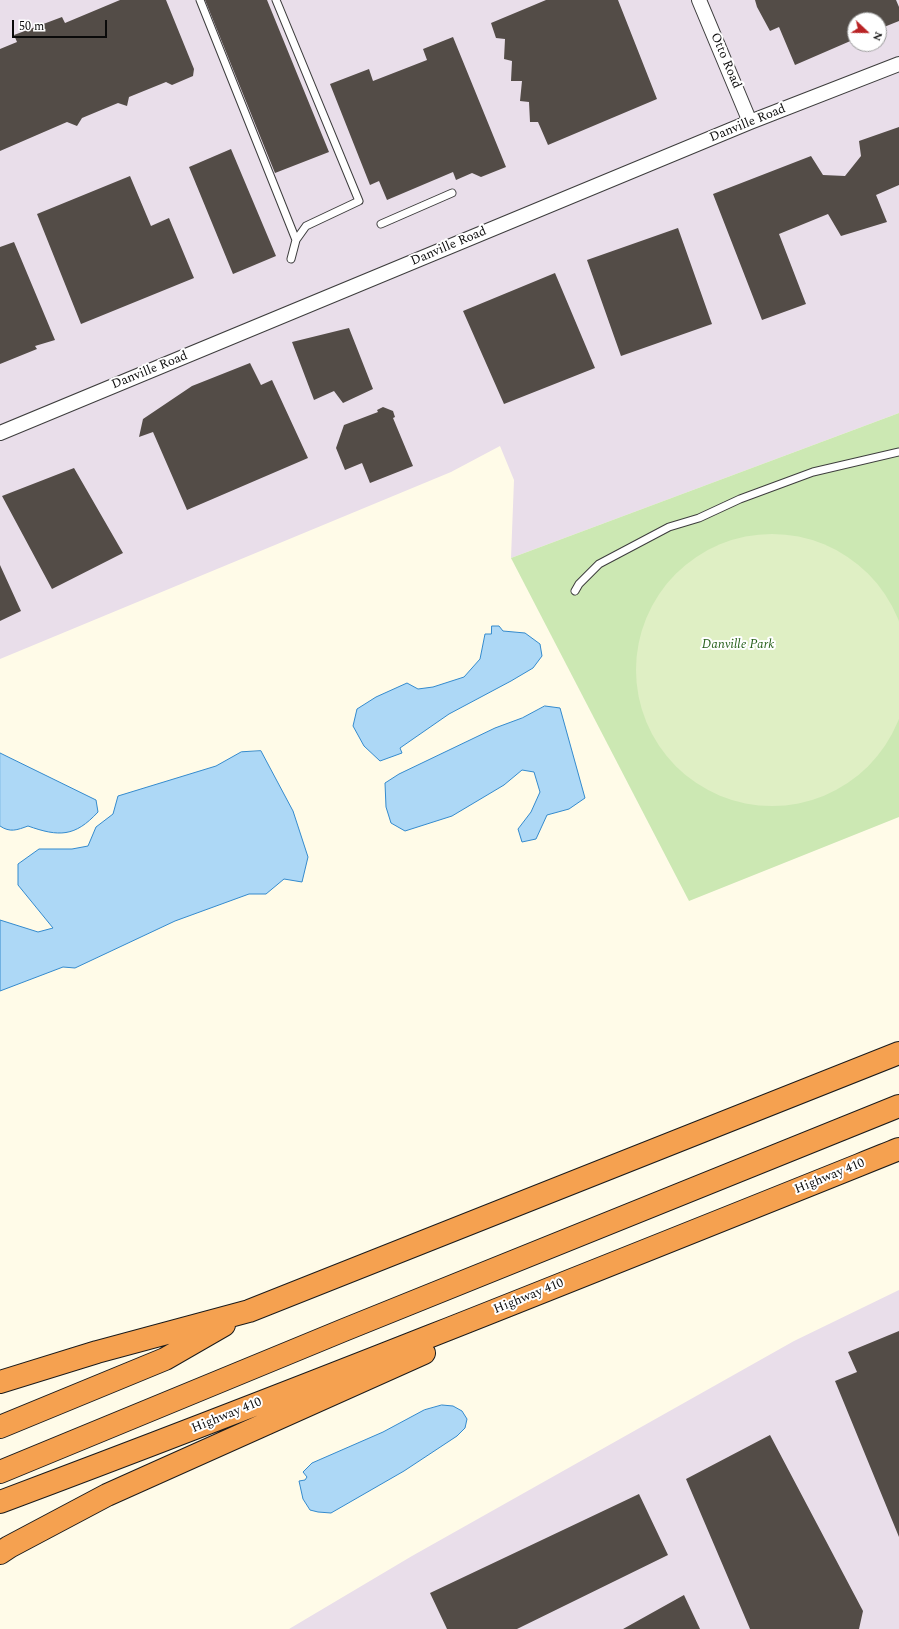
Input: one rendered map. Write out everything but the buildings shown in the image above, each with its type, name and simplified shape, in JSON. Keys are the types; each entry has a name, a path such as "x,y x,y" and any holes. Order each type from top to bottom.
{"highway":[{"path":"0,1382 96,1352 249,1311 899,1053"},
{"path":"0,1472 344,1330 899,1106"},
{"name":"Highway 410","path":"158,1443 705,1227 899,1148"},
{"path":"0,1553 107,1496 705,1227"},
{"path":"0,1427 165,1358 249,1311"},
{"path":"0,1502 158,1443"},
{"path":"0,1514 158,1443"}],"street":[{"name":"Otto Road","path":"699,0 750,122"},
{"name":"Danville Road","path":"0,433 750,122 899,64"}],"lane":[{"path":"200,0 296,240"},
{"path":"276,0 360,202 306,226 296,240 291,259"},
{"path":"380,224 452,193"},
{"path":"576,591 579,584 599,564 670,527 699,518 740,499 813,472 899,452"}],"shaded area":[{"path":"0,0 899,0 899,413 511,558 514,480 500,446 451,472 0,659"},
{"path":"899,1290 899,1629 289,1629 412,1556 794,1341"}],"green space":[{"name":"Danville Park","path":"899,413 899,817 689,901 511,558"},
{"path":"772,534 811,540 836,550 868,574 885,595 897,618 905,644 908,670 902,709 892,734 868,766 847,783 824,795 798,803 772,806 733,800 708,790 676,766 659,745 647,722 639,696 636,670 642,631 652,606 676,574 697,557 720,545 746,537"}],"water":[{"path":"492,626 499,626 503,631 525,633 540,644 542,656 533,668 449,714 400,748 402,753 380,761 364,746 353,726 357,709 376,697 407,683 418,689 433,687 464,677 480,659 485,634 491,634"},
{"path":"545,706 560,708 585,798 569,809 547,815 536,839 522,842 518,829 531,812 540,792 534,772 522,770 504,785 452,816 405,831 391,823 386,807 385,783 399,774"},
{"path":"261,751 293,811 308,857 302,882 284,879 266,894 249,894 175,921 75,968 63,967 0,991 0,920 38,932 53,928 18,885 18,864 39,849 72,849 88,846 96,827 113,814 118,796 216,766 241,752"},
{"path":"0,753 96,800 98,812 82,826 66,832 49,832 28,826 17,830 7,830 0,826"},
{"path":"442,1405 453,1406 462,1411 467,1419 465,1428 457,1436 404,1471 331,1513 310,1510 303,1499 299,1481 305,1480 307,1477 303,1472 312,1463 383,1432 424,1410"}]}
